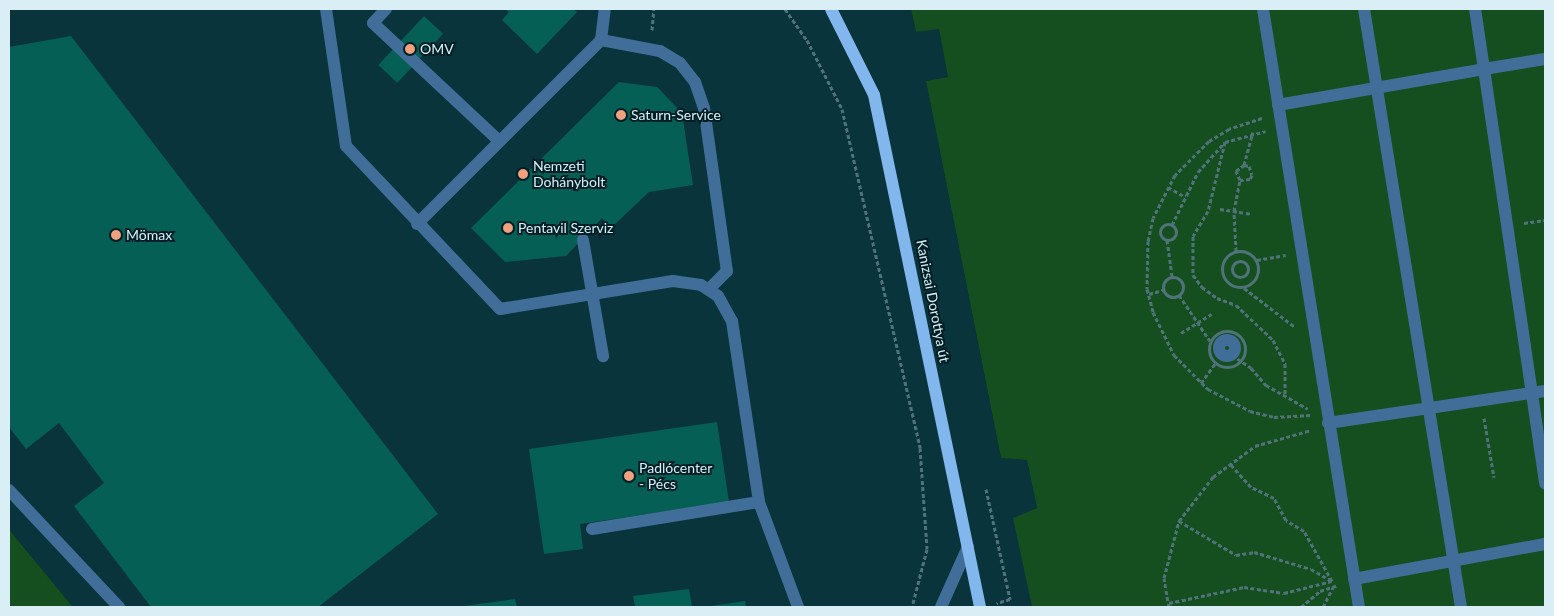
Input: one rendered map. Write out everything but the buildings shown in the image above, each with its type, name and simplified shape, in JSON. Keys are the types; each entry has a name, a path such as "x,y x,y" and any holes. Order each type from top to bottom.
{"main road":[{"name":"Kanizsai Dorottya út","path":"831,9 874,95 980,607"}],"street":[{"path":"326,9 346,146 417,224 500,309 673,280 710,289 727,307 732,321 759,502 798,607"},
{"path":"386,9 373,23 499,141"},
{"path":"417,224 601,40 606,9"},
{"path":"1263,9 1328,424 1359,607"},
{"path":"1364,9 1461,607"},
{"path":"1474,9 1545,484"},
{"path":"601,40 650,48 670,55 690,72 698,88 704,108 727,271 710,289"},
{"path":"1279,110 1377,88 1545,60"},
{"path":"583,240 603,356"},
{"path":"1328,424 1545,390"},
{"path":"9,490 119,607"},
{"path":"592,529 759,502"},
{"path":"1354,579 1545,544"},
{"path":"941,607 968,547"}],"path":[{"path":"785,9 807,40 842,109 920,448 927,549 912,607"},
{"path":"1236,358 1251,368 1266,385 1299,402 1314,415 1274,417 1250,411 1228,402 1201,383 1174,355 1162,334 1148,294 1148,241 1153,218 1168,186 1191,157 1209,141 1252,120 1279,110"},
{"path":"1172,225 1198,172 1225,142 1253,132 1282,129"},
{"path":"1236,251 1234,211 1240,180 1236,171 1244,165 1253,132"},
{"path":"1225,142 1208,211 1194,236 1193,275 1202,287 1236,305 1273,340 1285,364 1285,396"},
{"path":"1240,180 1250,179 1252,175 1252,170 1244,165"},
{"path":"1168,186 1185,198"},
{"path":"1220,209 1251,214"},
{"path":"1167,240 1176,233 1172,225"},
{"path":"1172,225 1162,227 1160,231 1167,240 1172,277"},
{"path":"1244,288 1254,282 1259,271 1257,260 1248,252 1236,251 1227,256 1222,266 1224,278 1232,286 1244,288 1315,343"},
{"path":"1257,260 1302,252"},
{"path":"1244,261 1248,265 1246,275 1236,276 1232,272 1234,263 1244,261"},
{"path":"1172,277 1182,280 1184,286 1179,295 1170,297 1163,290 1164,281 1172,277"},
{"path":"1148,294 1163,290"},
{"path":"1179,295 1210,342 1211,358 1216,362 1230,367 1244,345 1235,332 1224,330 1214,336 1210,342"},
{"path":"1181,333 1212,314"},
{"path":"1201,383 1216,362"},
{"path":"1481,400 1494,477"},
{"path":"1328,424 1255,446 1212,477 1179,521 1164,578 1169,605 1244,587 1284,592 1332,581 1354,579"},
{"path":"1230,464 1251,488 1274,498 1286,520 1304,531 1332,581"},
{"path":"986,489 1010,599 993,604"},
{"path":"1179,521 1236,555 1254,552 1311,570 1332,581"},
{"path":"1301,607 1320,591 1354,579"},
{"path":"1323,607 1333,587"}],"shaded area":[{"path":"9,9 911,9 916,32 939,28 948,77 926,81 1001,458 1027,460 1037,508 1014,518 1032,607 73,607 9,529"}],"green space":[{"path":"911,9 1545,9 1545,607 1032,607 1013,518 1037,508 1027,460 1001,458 926,81 948,77 939,29 916,32"},
{"path":"9,529 16,538 73,607 9,607"}],"place":[{"name":"OMV","path":"410,49"},
{"name":"Saturn-Service","path":"621,115"},
{"name":"Nemzeti Dohánybolt","path":"523,174"},
{"name":"Pentavil Szerviz","path":"508,228"},
{"name":"Mömax","path":"116,235"},
{"name":"Padlócenter - Pécs","path":"629,476"}]}
